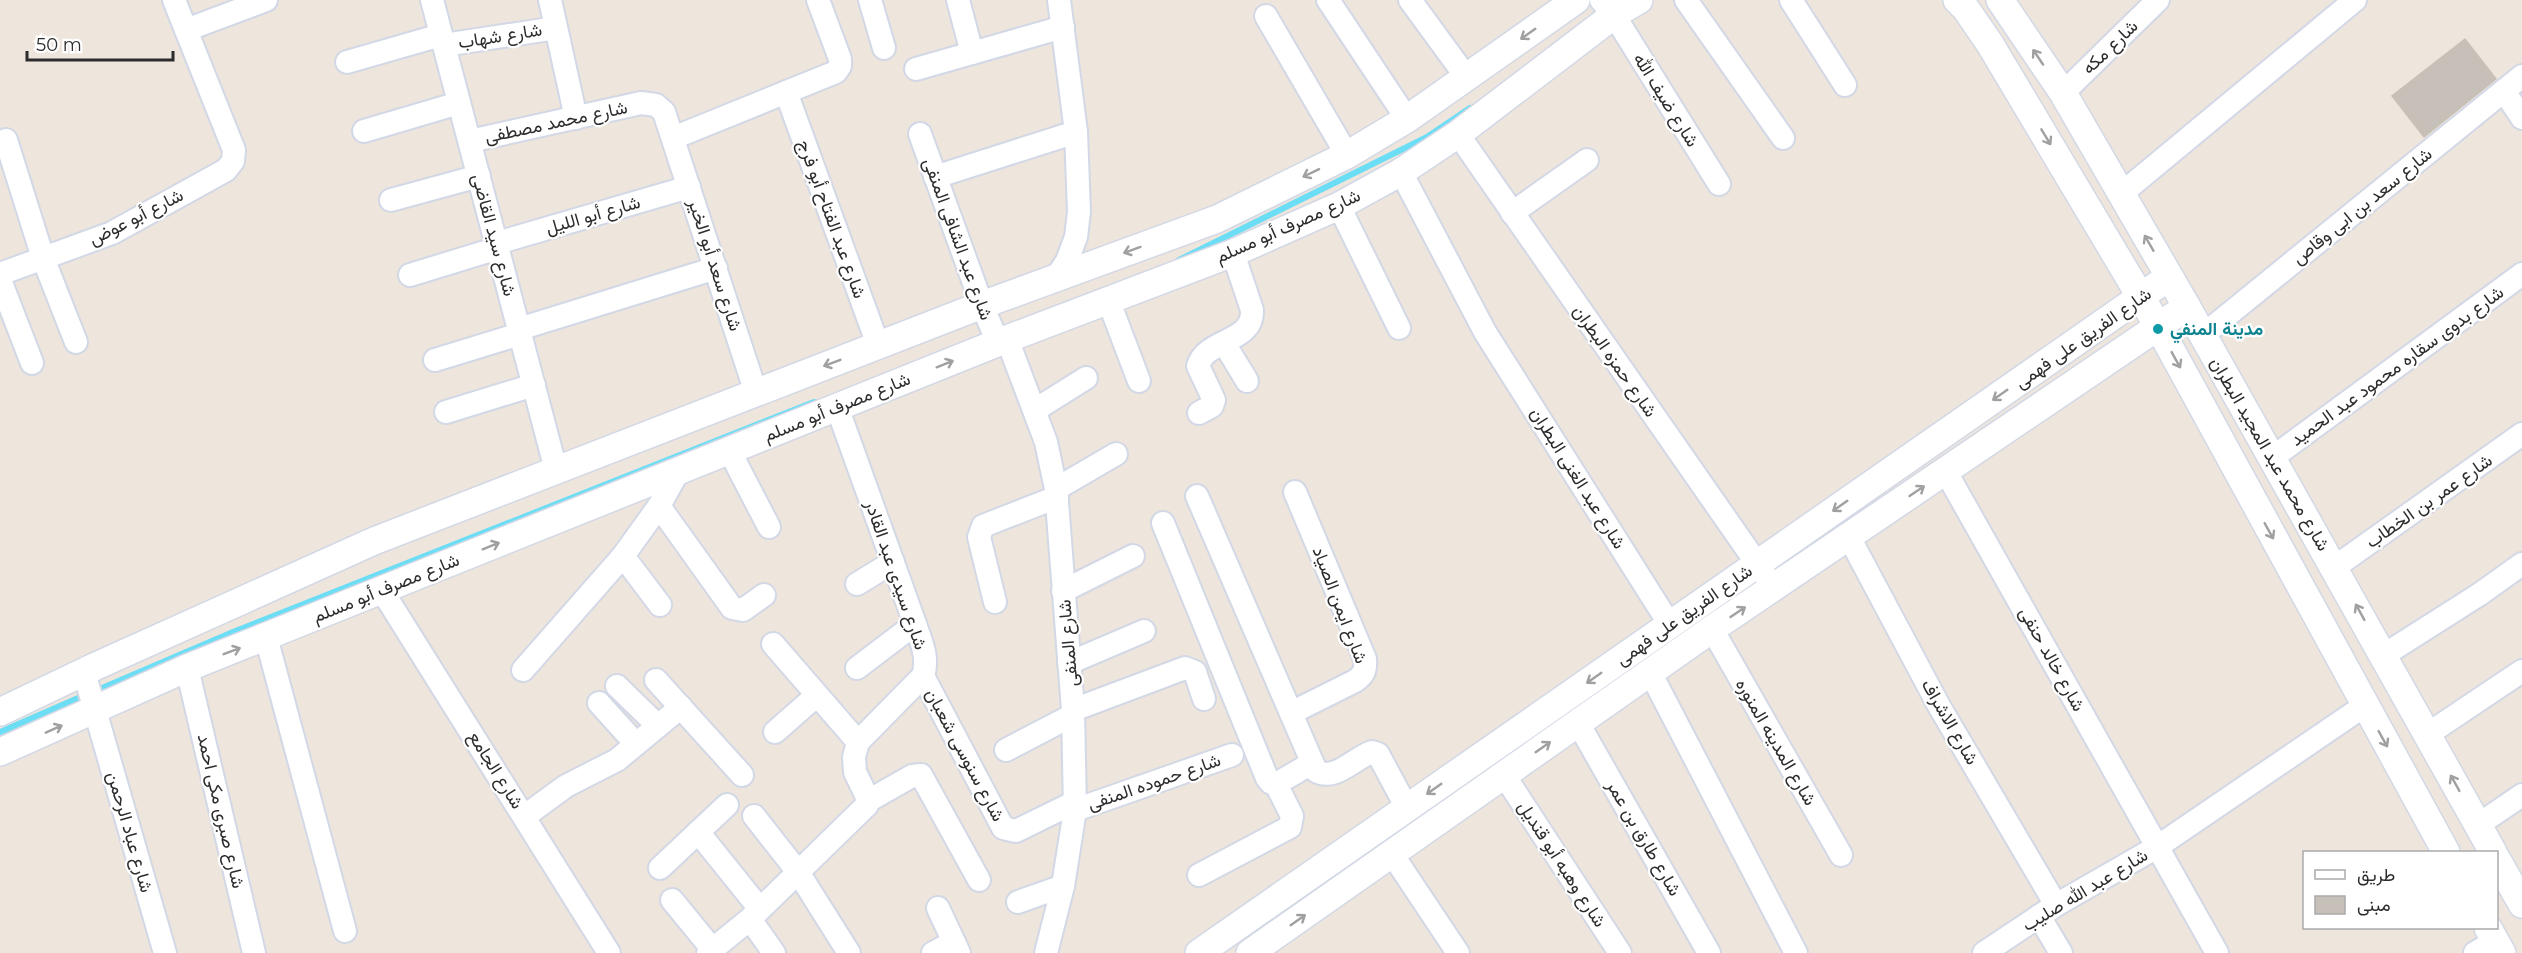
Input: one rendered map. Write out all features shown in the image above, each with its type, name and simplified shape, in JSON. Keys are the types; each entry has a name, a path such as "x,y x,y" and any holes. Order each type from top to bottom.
{"street":[{"path":"174,0 186,30 267,0"},
{"name":"شارع سيد القاضى","path":"432,0 556,470"},
{"path":"550,0 576,118"},
{"path":"673,138 831,76 840,66 840,59 818,0"},
{"path":"870,0 884,48"},
{"path":"958,0 972,53"},
{"path":"1055,279 1067,261 1076,237 1078,212 1076,132 1059,0"},
{"path":"1328,0 1407,119"},
{"path":"1410,0 1467,78"},
{"name":"شارع مصرف أبو مسلم","path":"0,712 374,541 982,305 1217,219 1347,155 1407,119 1576,0"},
{"name":"شارع مصرف أبو مسلم","path":"0,752 187,668 1002,341 1105,304 1233,253 1339,206 1401,172 1458,134 1608,8 1639,0"},
{"path":"1686,0 1783,138"},
{"path":"1791,0 1845,85"},
{"name":"شارع محمد عبد المجيد البطران","path":"1957,0 1966,9 1990,44 2141,297 2445,851"},
{"name":"شارع محمد عبد المجيد البطران","path":"2000,0 2063,93 2187,307 2492,851"},
{"name":"شارع مكه","path":"2063,93 2158,0"},
{"path":"2121,194 2355,0"},
{"name":"شارع ضيف الله","path":"1608,8 1719,184"},
{"path":"1266,16 1347,155"},
{"name":"شارع شهاب","path":"347,62 443,40 556,27"},
{"path":"916,69 1063,27"},
{"name":"شارع أبو عوض","path":"0,274 112,233 226,170 233,161 234,150 186,30"},
{"name":"شارع سعد بن ابى وقاص","path":"2202,336 2522,76"},
{"path":"2504,91 2522,118"},
{"name":"شارع عبد الفتاح أبو فرج","path":"786,92 878,345"},
{"path":"364,131 459,103"},
{"name":"شارع محمد مصطفى","path":"470,141 641,104"},
{"name":"شارع سعد أبو الخير","path":"641,104 656,105 664,112 756,393"},
{"path":"936,177 1076,132"},
{"name":"شارع عبد الشافى المنفى","path":"920,134 982,305 1002,341"},
{"name":"شارع حمزه البطران","path":"1458,134 1773,588"},
{"path":"6,140 43,258 76,342"},
{"path":"1512,213 1587,160"},
{"name":"شارع عبد الغنى البطران","path":"1401,172 1485,332 1670,625"},
{"path":"391,200 478,176"},
{"name":"شارع أبو الليل","path":"410,275 689,187"},
{"path":"1339,206 1400,328"},
{"path":"1199,413 1212,406 1214,400 1198,366 1200,360 1204,354 1247,329 1253,317 1233,253"},
{"path":"1088,267 1138,381"},
{"path":"435,360 716,268"},
{"name":"شارع بدوى سقاره محمود عبد الحميد","path":"2272,458 2522,274"},
{"name":"شارع الفريق على فهمى","path":"1199,953 1234,943 1408,807 2169,278"},
{"path":"0,280 32,363"},
{"name":"شارع الفريق على فهمى","path":"1250,953 1712,628 2187,307"},
{"name":"شارع المنفى","path":"1002,341 1035,410 1046,442 1057,493 1073,712 1075,806 1063,886 1046,953"},
{"path":"1224,343 1246,381"},
{"path":"1035,410 1086,378"},
{"path":"446,412 534,385"},
{"name":"شارع سيدى عبد القادر","path":"837,407 924,650 926,666 923,676 858,742"},
{"name":"شارع عمر بن الخطاب","path":"2335,567 2522,434"},
{"path":"729,450 769,527"},
{"path":"995,603 979,537 984,526 1057,493 1116,454"},
{"path":"523,670 623,556 659,506 679,470"},
{"name":"شارع خالد حنفى","path":"1946,472 2217,953"},
{"name":"شارع ايمن الصياد","path":"1291,713 1355,681 1363,676 1366,668 1365,659 1295,492"},
{"path":"1197,496 1316,771 1324,776 1332,774 1367,754 1372,752 1378,754 1408,807 1425,831"},
{"path":"659,506 732,608 743,610 764,595"},
{"path":"1163,523 1267,778 1271,783 1276,784 1292,816 1290,827 1199,875"},
{"name":"شارع الاشراف","path":"1849,537 2048,910 2061,953"},
{"path":"623,556 660,605"},
{"path":"1064,591 1133,556"},
{"path":"857,584 893,562"},
{"path":"2343,666 2381,649 2480,594 2522,564"},
{"name":"شارع الجامع","path":"381,589 609,953"},
{"path":"857,668 915,624"},
{"name":"شارع المدينه المنوره","path":"1712,628 1840,855"},
{"path":"1069,663 1144,631"},
{"path":"266,637 345,932"},
{"path":"772,644 858,742 854,757 855,772 868,801"},
{"name":"شارع صبرى مكى احمد","path":"187,668 254,953"},
{"path":"1006,750 1073,712 1185,668 1195,672 1204,699"},
{"path":"2428,734 2522,670"},
{"name":"شارع عباد الرحمن","path":"84,672 165,953"},
{"path":"1650,672 1796,953"},
{"name":"شارع سنوسى شعبان","path":"923,676 1003,828 1016,831 1075,806"},
{"path":"656,680 742,775"},
{"path":"617,686 658,726"},
{"path":"775,732 817,695"},
{"path":"599,703 636,744"},
{"name":"شارع عبد الله صليب","path":"1984,953 2048,910 2157,847 2364,706"},
{"path":"525,816 566,786 617,760 681,707"},
{"name":"شارع طارق بن عمر","path":"1578,723 1709,953"},
{"name":"شارع حموده المنفى","path":"1075,806 1232,755"},
{"path":"1276,784 1312,763"},
{"path":"672,900 717,950 864,808 868,801 912,776 921,775 980,880"},
{"name":"شارع وهبه أبو قنديل","path":"1504,775 1620,953"},
{"path":"2478,825 2522,795"},
{"path":"660,868 727,805"},
{"path":"754,816 798,873 849,953"},
{"path":"698,832 755,914 774,953"},
{"path":"1392,854 1458,953"},
{"path":"2498,862 2522,904"},
{"path":"1018,902 1063,886"},
{"path":"933,953 956,948 938,908"}],"building":[{"path":"2465,39 2496,79 2424,137 2392,96"}],"waterway":[{"path":"1179,260 1427,137 1470,108"},
{"path":"95,691 233,632 814,402"},
{"path":"0,732 85,695"}],"place":[{"name":"مدينة المنفي","path":"2158,329"}]}
